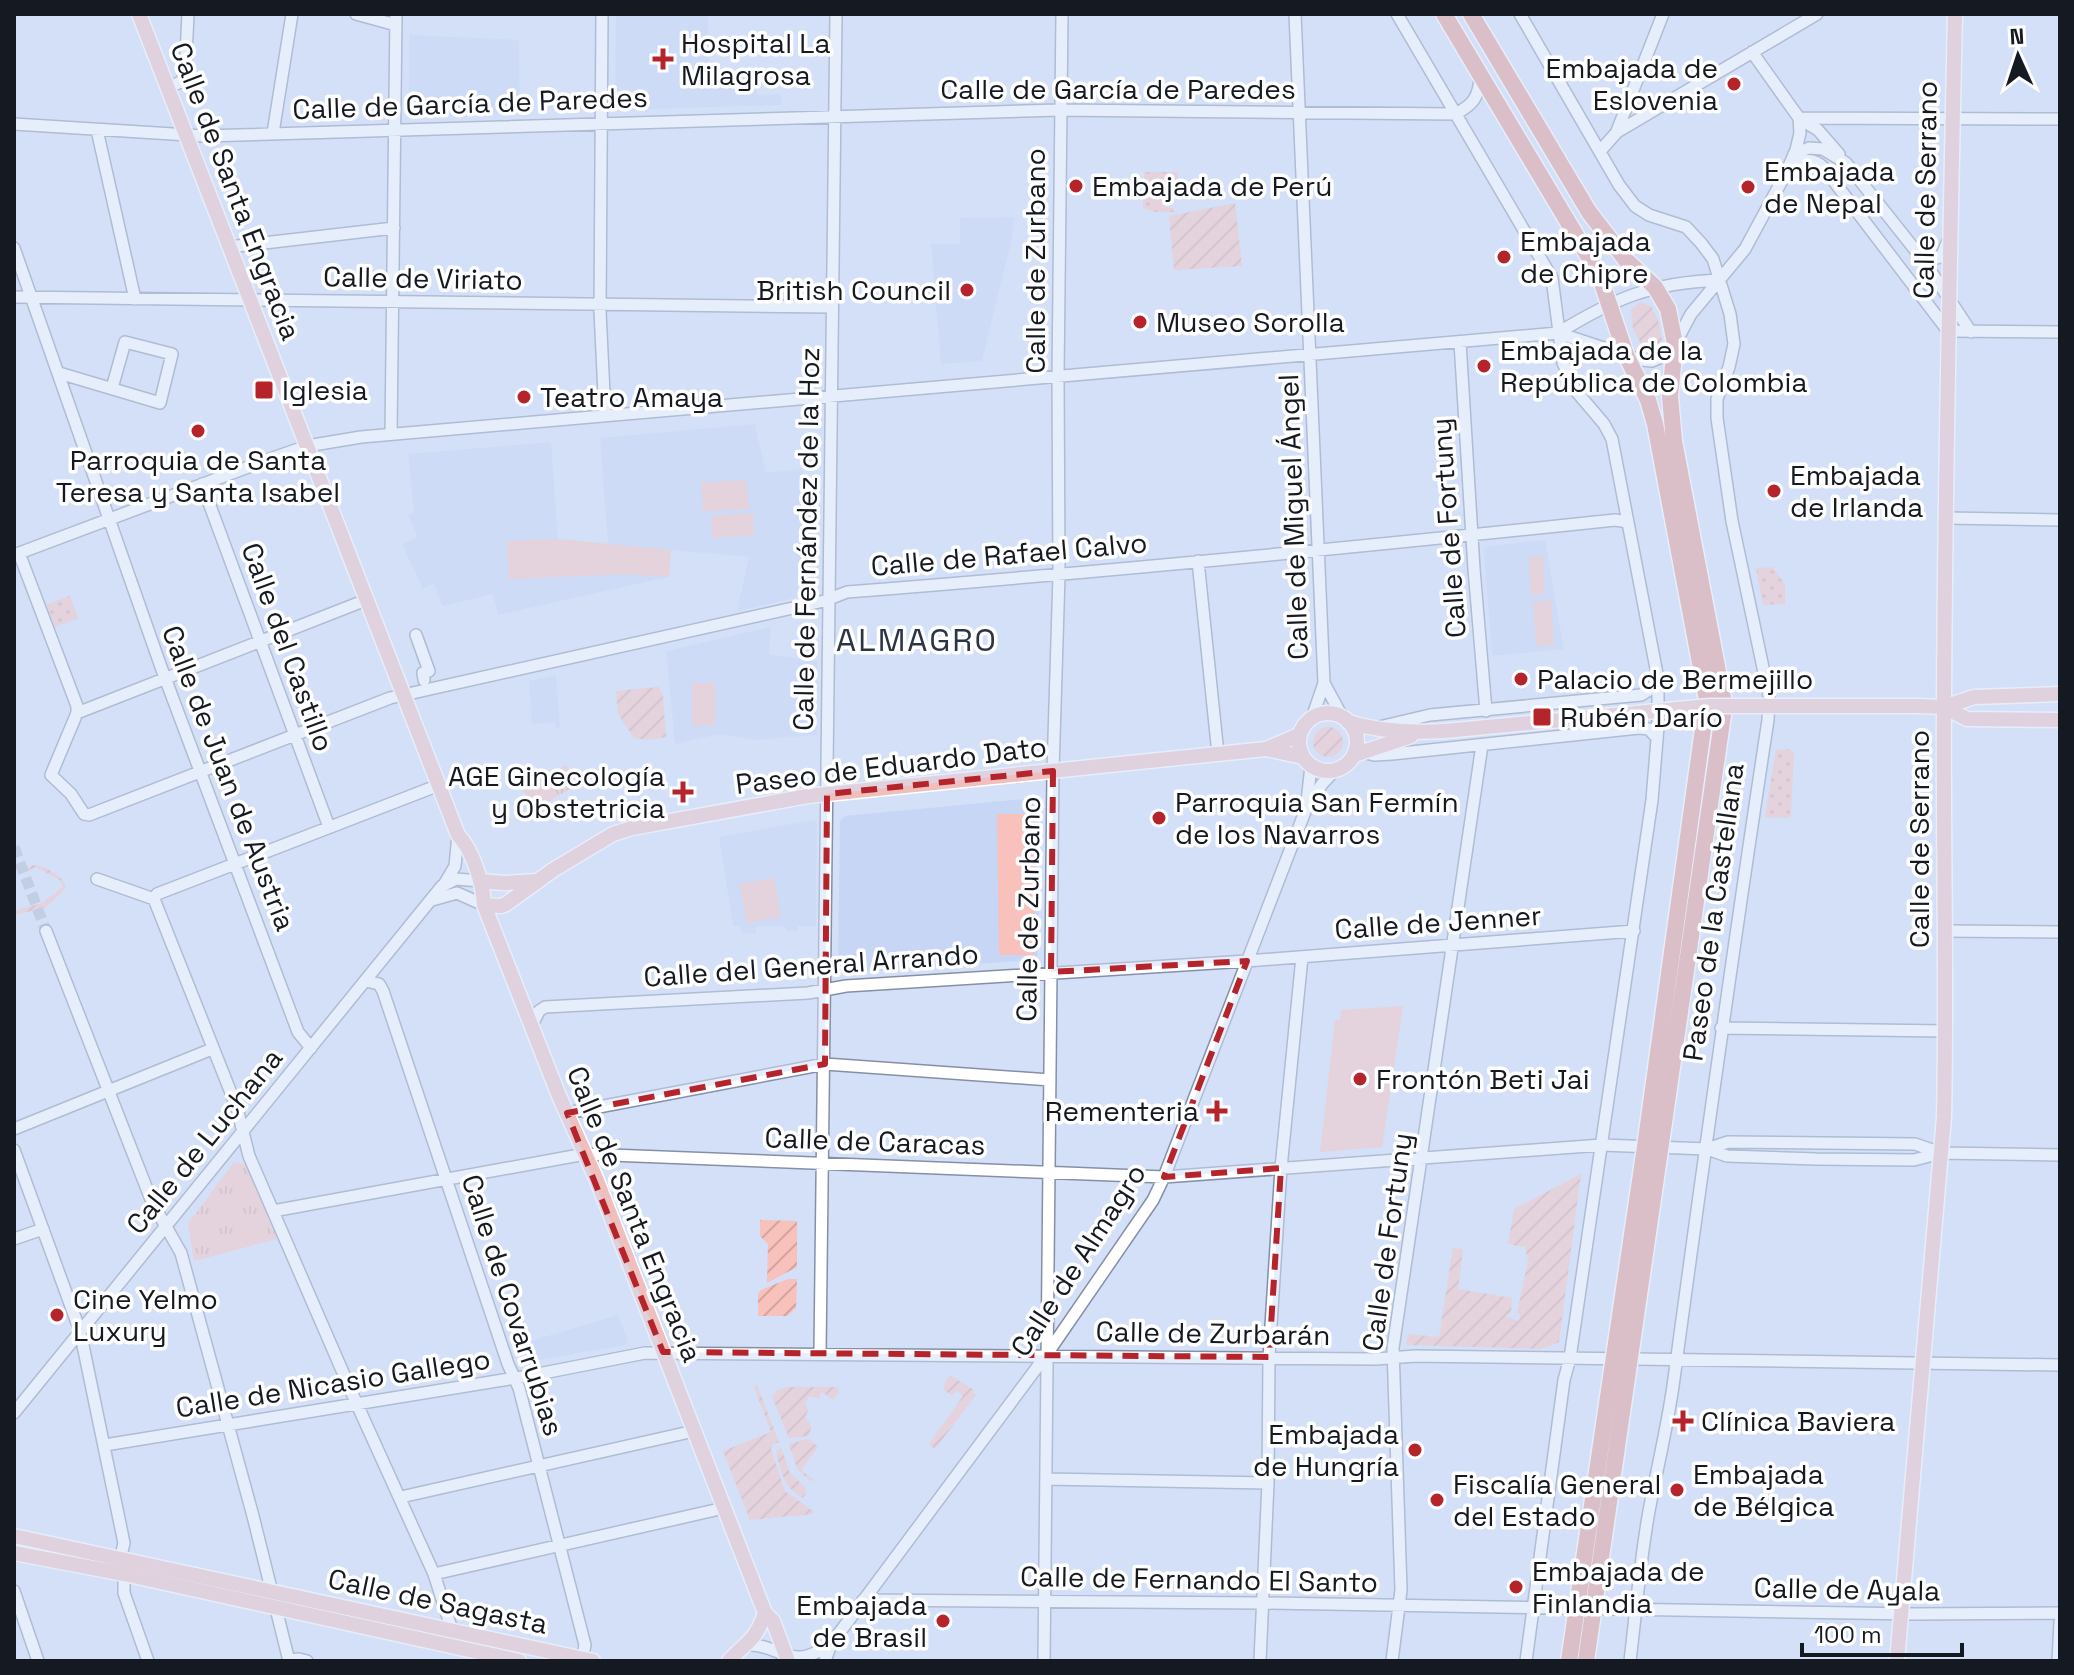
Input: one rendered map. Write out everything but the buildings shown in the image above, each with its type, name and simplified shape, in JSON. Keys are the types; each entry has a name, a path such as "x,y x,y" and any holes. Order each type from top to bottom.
{"highway":[{"path":"1444,14 1594,263 1609,304"},
{"path":"1471,14 1589,212 1626,260 1655,287"},
{"name":"Paseo de la Castellana","path":"1569,1661 1585,1609 1653,1147 1723,715 1723,698 1674,441 1670,397 1675,344 1668,309 1655,287"},
{"name":"Paseo de la Castellana","path":"1609,304 1655,424 1707,700 1653,1147"},
{"name":"Paseo de la Castellana","path":"1585,1609 1586,1661"}],"main road":[{"name":"Calle de Santa Engracia","path":"139,14 458,835 480,881 484,905 765,1613 773,1621 787,1658"},
{"name":"Calle de Serrano","path":"1897,1661 1941,1153 1946,1031 1944,707 1948,296 1955,14"},
{"path":"1423,733 1357,754 1335,770 1322,771 1307,762 1299,746 1299,735 1304,725 1312,718 1325,714 1372,729 1423,733 1709,706 1944,707 1974,697 2060,694"},
{"path":"1944,707 1967,719 2060,720"},
{"path":"1346,720 1356,740 1357,754"},
{"name":"Paseo de Eduardo Dato","path":"484,905 501,906 520,896 536,881 621,831 827,794 1266,749 1299,735"},
{"name":"Paseo de Eduardo Dato","path":"1266,749 1307,762"},
{"path":"480,881 536,881"},
{"name":"Calle de Sagasta","path":"14,1536 122,1567 273,1600 452,1630 588,1660"},
{"name":"Calle de Sagasta","path":"14,1553 122,1567"},
{"name":"Calle de Sagasta","path":"273,1600 462,1655 519,1661"},
{"path":"729,1661 749,1645 765,1613"}],"street":[{"path":"168,87 185,77 188,14"},
{"path":"273,133 292,14"},
{"path":"356,14 396,20 391,434"},
{"path":"602,14 600,304 605,415"},
{"name":"Calle de Fernández de la Hoz","path":"820,1353 836,14"},
{"name":"Calle de Zurbano","path":"1044,1661 1053,771 1059,575 1059,110 1062,14"},
{"name":"Calle de Miguel Ángel","path":"1295,14 1324,683 1312,718"},
{"path":"1397,14 1552,278 1560,355 1583,402 1604,424 1612,439 1658,679 1652,800 1570,1358 1564,1380 1526,1661"},
{"name":"Paseo de la Castellana","path":"1520,14 1619,185 1635,206 1649,215 1686,227 1713,259 1730,314 1734,344 1717,399 1717,418 1732,521 1769,696 1663,1451 1649,1512 1634,1610 1630,1661"},
{"path":"1617,132 1663,14"},
{"path":"1601,150 1617,132 1817,14"},
{"path":"1752,52 1799,118 1818,130 1924,261 1971,332"},
{"path":"1455,114 1477,98 1480,75"},
{"name":"Calle de García de Paredes","path":"14,124 185,135 1059,110 1455,114"},
{"path":"1799,118 2060,119"},
{"path":"366,600 77,713 77,706 17,554 307,446 391,434 1558,333 1652,361 1666,355 1691,314 1742,253 1786,173 1800,133 1799,118"},
{"path":"97,130 135,299"},
{"path":"1794,154 1816,148 1840,157"},
{"path":"1786,173 1799,162 1816,161 1948,331 2060,332"},
{"path":"229,247 394,228"},
{"path":"1924,261 1937,259 1944,253 1950,233"},
{"name":"Calle de Juan de Austria","path":"14,248 165,677 298,1032 311,1048"},
{"path":"1558,333 1609,304 1655,287 1719,280"},
{"name":"Calle de Viriato","path":"14,297 832,307"},
{"path":"59,373 160,403 172,354 125,342 112,388"},
{"name":"Calle de Fortuny","path":"1460,342 1486,711"},
{"name":"Calle del Castillo","path":"202,484 329,827"},
{"path":"1946,518 2060,520"},
{"name":"Calle de Rafael Calvo","path":"77,713 51,772 84,814 94,815 405,695 829,599 847,592 1059,575 1615,520 1628,522"},
{"path":"1198,561 1218,754"},
{"path":"416,635 429,671 423,673 424,680"},
{"path":"1372,729 1417,717 1641,695 1652,688 1658,679"},
{"name":"Calle de Miguel Ángel","path":"1324,683 1346,720"},
{"path":"1357,754 1382,755 1639,728 1649,729 1657,738"},
{"name":"Calle de Fortuny","path":"1392,1661 1401,1590 1393,1358 1482,745"},
{"name":"Calle de Almagro","path":"1306,809 1307,762"},
{"name":"Calle de Almagro","path":"825,1661 828,1648 1047,1354 1153,1200 1306,809 1335,770"},
{"path":"154,899 157,894 439,785"},
{"path":"442,886 455,866 458,835"},
{"path":"97,879 154,899 237,1108 249,1156 434,1574 452,1630"},
{"path":"442,886 456,879 480,881"},
{"name":"Calle de Luchana","path":"14,1413 442,886"},
{"path":"431,900 457,893 484,905"},
{"path":"46,931 152,1202 181,1253 229,1424 289,1661 307,1661"},
{"name":"Calle de Jenner","path":"1247,961 1634,931"},
{"path":"1945,931 2060,932"},
{"path":"1260,1661 1268,1483 1269,1357 1281,1168 1302,957"},
{"name":"Calle del General Arrando","path":"532,1025 539,1011 545,1007 1247,961"},
{"name":"Calle de Covarrubias","path":"366,981 379,984 383,991 519,1388 588,1660"},
{"path":"1721,1028 1946,1031"},
{"path":"14,1129 212,1049"},
{"path":"567,1113 825,1064 1050,1080"},
{"name":"Calle de Caracas","path":"273,1211 585,1154 1164,1177 1602,1145 1707,1149 1728,1142 1915,1144 1941,1153 2060,1155"},
{"path":"14,1150 80,1331 124,1543 124,1593 148,1661"},
{"path":"14,1239 43,1229"},
{"name":"Calle de Zurbarán","path":"663,1352 1570,1358 2060,1365"},
{"name":"Calle de Nicasio Gallego","path":"105,1445 663,1352"},
{"path":"401,1497 694,1431"},
{"path":"1046,1479 1268,1483"},
{"path":"434,1574 724,1508"},
{"path":"14,1591 38,1661"},
{"name":"Calle de Fernando El Santo","path":"863,1600 1533,1607"},
{"path":"1533,1607 1634,1610"},
{"name":"Calle de Ayala","path":"1634,1610 2060,1613"},
{"path":"2058,1661 2060,1622"},
{"path":"749,1645 769,1646 787,1658 804,1657 828,1648"}],"highlighted area":[{"path":"1053,771 1051,972 1247,961 1164,1177 1281,1168 1269,1357 663,1352 567,1113 825,1064 827,794"}],"shaded area":[{"name":"Hospital La Milagrosa","path":"616,14 708,14 710,75 756,74 757,95 781,94 782,105 620,110 615,105"},
{"path":"409,35 519,40 520,114 415,117 409,110"},
{"name":"British Council","path":"1014,217 1012,238 982,361 941,364 931,244 960,244 960,218"},
{"path":"755,424 766,473 802,469 805,494 820,494 818,590 813,594 737,611 749,557 671,550 669,577 498,615 493,594 442,606 434,584 419,590 422,587 402,544 418,537 408,515 414,513 408,454 551,442 558,540 608,545 600,438"},
{"path":"1545,540 1564,649 1492,656 1484,550 1490,546"},
{"path":"771,627 769,654 817,661 817,735 756,740 719,734 675,744 666,651"},
{"path":"556,675 560,727 556,729 555,722 532,724 529,681"},
{"path":"1034,798 1039,802 1038,955 1034,960 843,973 838,969 840,821 845,816"},
{"path":"812,820 817,823 816,926 798,926 798,931 786,931 785,926 756,927 756,933 742,934 741,926 733,926 719,837"},
{"path":"618,1315 628,1339 625,1345 528,1362 521,1358 517,1345"}],"green space":[{"path":"1144,172 1178,172 1178,191 1164,192 1165,207 1174,208 1174,212 1155,212 1143,208"},
{"path":"1235,203 1242,266 1174,270 1169,216"},
{"path":"1640,302 1651,306 1659,323 1662,340 1654,349 1643,347 1633,329 1631,310"},
{"path":"746,480 749,509 703,511 701,483"},
{"path":"753,513 754,535 712,538 711,516"},
{"path":"558,539 671,550 669,577 626,574 509,579 507,541"},
{"path":"1543,556 1545,594 1531,595 1529,557"},
{"path":"1773,567 1785,585 1785,604 1763,605 1756,568"},
{"path":"70,596 78,618 55,627 46,605"},
{"path":"1551,600 1554,645 1536,646 1533,601"},
{"path":"692,683 715,683 715,725 692,726"},
{"path":"659,687 663,696 666,737 647,740 634,738 618,714 616,691"},
{"path":"1328,727 1339,731 1343,742 1339,753 1328,757 1317,753 1313,742 1317,731"},
{"path":"1776,750 1794,752 1791,815 1788,818 1765,817"},
{"path":"566,765 578,784 536,809 523,791"},
{"path":"997,814 1035,814 1034,955 999,955"},
{"path":"31,865 52,872 62,879 66,888 45,908 14,915 14,911 42,903 63,887 61,881 36,867 27,871"},
{"path":"774,878 781,917 747,923 743,904 759,900 743,903 739,884"},
{"name":"Frontón Beti Jai","path":"1403,1006 1382,1147 1320,1152 1335,1020 1340,1020 1341,1010"},
{"path":"234,1162 245,1164 277,1239 194,1261 188,1224"},
{"path":"1581,1174 1559,1342 1541,1349 1406,1345 1408,1334 1439,1337 1453,1248 1463,1249 1458,1289 1512,1298 1511,1313 1505,1316 1519,1321 1520,1314 1517,1313 1528,1260 1525,1247 1508,1244 1514,1209"},
{"path":"760,1220 797,1221 797,1267 767,1283 768,1244 760,1236"},
{"path":"788,1279 797,1279 796,1308 787,1316 758,1316 758,1294 761,1290"},
{"path":"951,1376 974,1390 976,1395 935,1449 929,1444 963,1396 957,1391 951,1395 943,1389"},
{"path":"757,1385 779,1442 773,1444 771,1449 785,1491 813,1514 750,1520 723,1451 771,1432 754,1387"},
{"path":"788,1387 837,1387 839,1392 833,1400 822,1392 819,1398 809,1397 805,1402 808,1411 805,1417 811,1428 808,1436 789,1438 772,1397 777,1390"},
{"path":"809,1439 818,1447 801,1470 814,1480 810,1481 797,1469 789,1444"},
{"path":"781,1447 790,1473 805,1487 803,1498 784,1479 776,1452"}],"tunnel":[{"path":"14,847 46,931"}],"place":[{"name":"Hospital La Milagrosa","path":"663,59"},
{"name":"Embajada de Eslovenia","path":"1734,84"},
{"name":"Embajada de Perú","path":"1076,186"},
{"name":"Embajada de Nepal","path":"1748,187"},
{"name":"Embajada de Chipre","path":"1504,257"},
{"name":"British Council","path":"967,290"},
{"name":"Museo Sorolla","path":"1140,322"},
{"name":"Embajada de la República de Colombia","path":"1484,366"},
{"name":"Iglesia","path":"264,390"},
{"name":"Teatro Amaya","path":"524,397"},
{"name":"Parroquia de Santa Teresa y Santa Isabel","path":"198,431"},
{"name":"Embajada de Irlanda","path":"1774,491"},
{"name":"Palacio de Bermejillo","path":"1521,679"},
{"name":"Rubén Darío","path":"1542,717"},
{"name":"AGE Ginecología y Obstetricia","path":"683,792"},
{"name":"Parroquia San Fermín de los Navarros","path":"1159,818"},
{"name":"Frontón Beti Jai","path":"1360,1079"},
{"name":"Rementeria","path":"1217,1111"},
{"name":"Cine Yelmo Luxury","path":"57,1315"},
{"name":"Clínica Baviera","path":"1683,1421"},
{"name":"Embajada de Hungría","path":"1415,1450"},
{"name":"Embajada de Bélgica","path":"1677,1490"},
{"name":"Fiscalía General del Estado","path":"1437,1500"},
{"name":"Embajada de Finlandia","path":"1516,1587"},
{"name":"Embajada de Brasil","path":"943,1621"}],"district":[{"name":"ALMAGRO","path":"917,640"}]}
